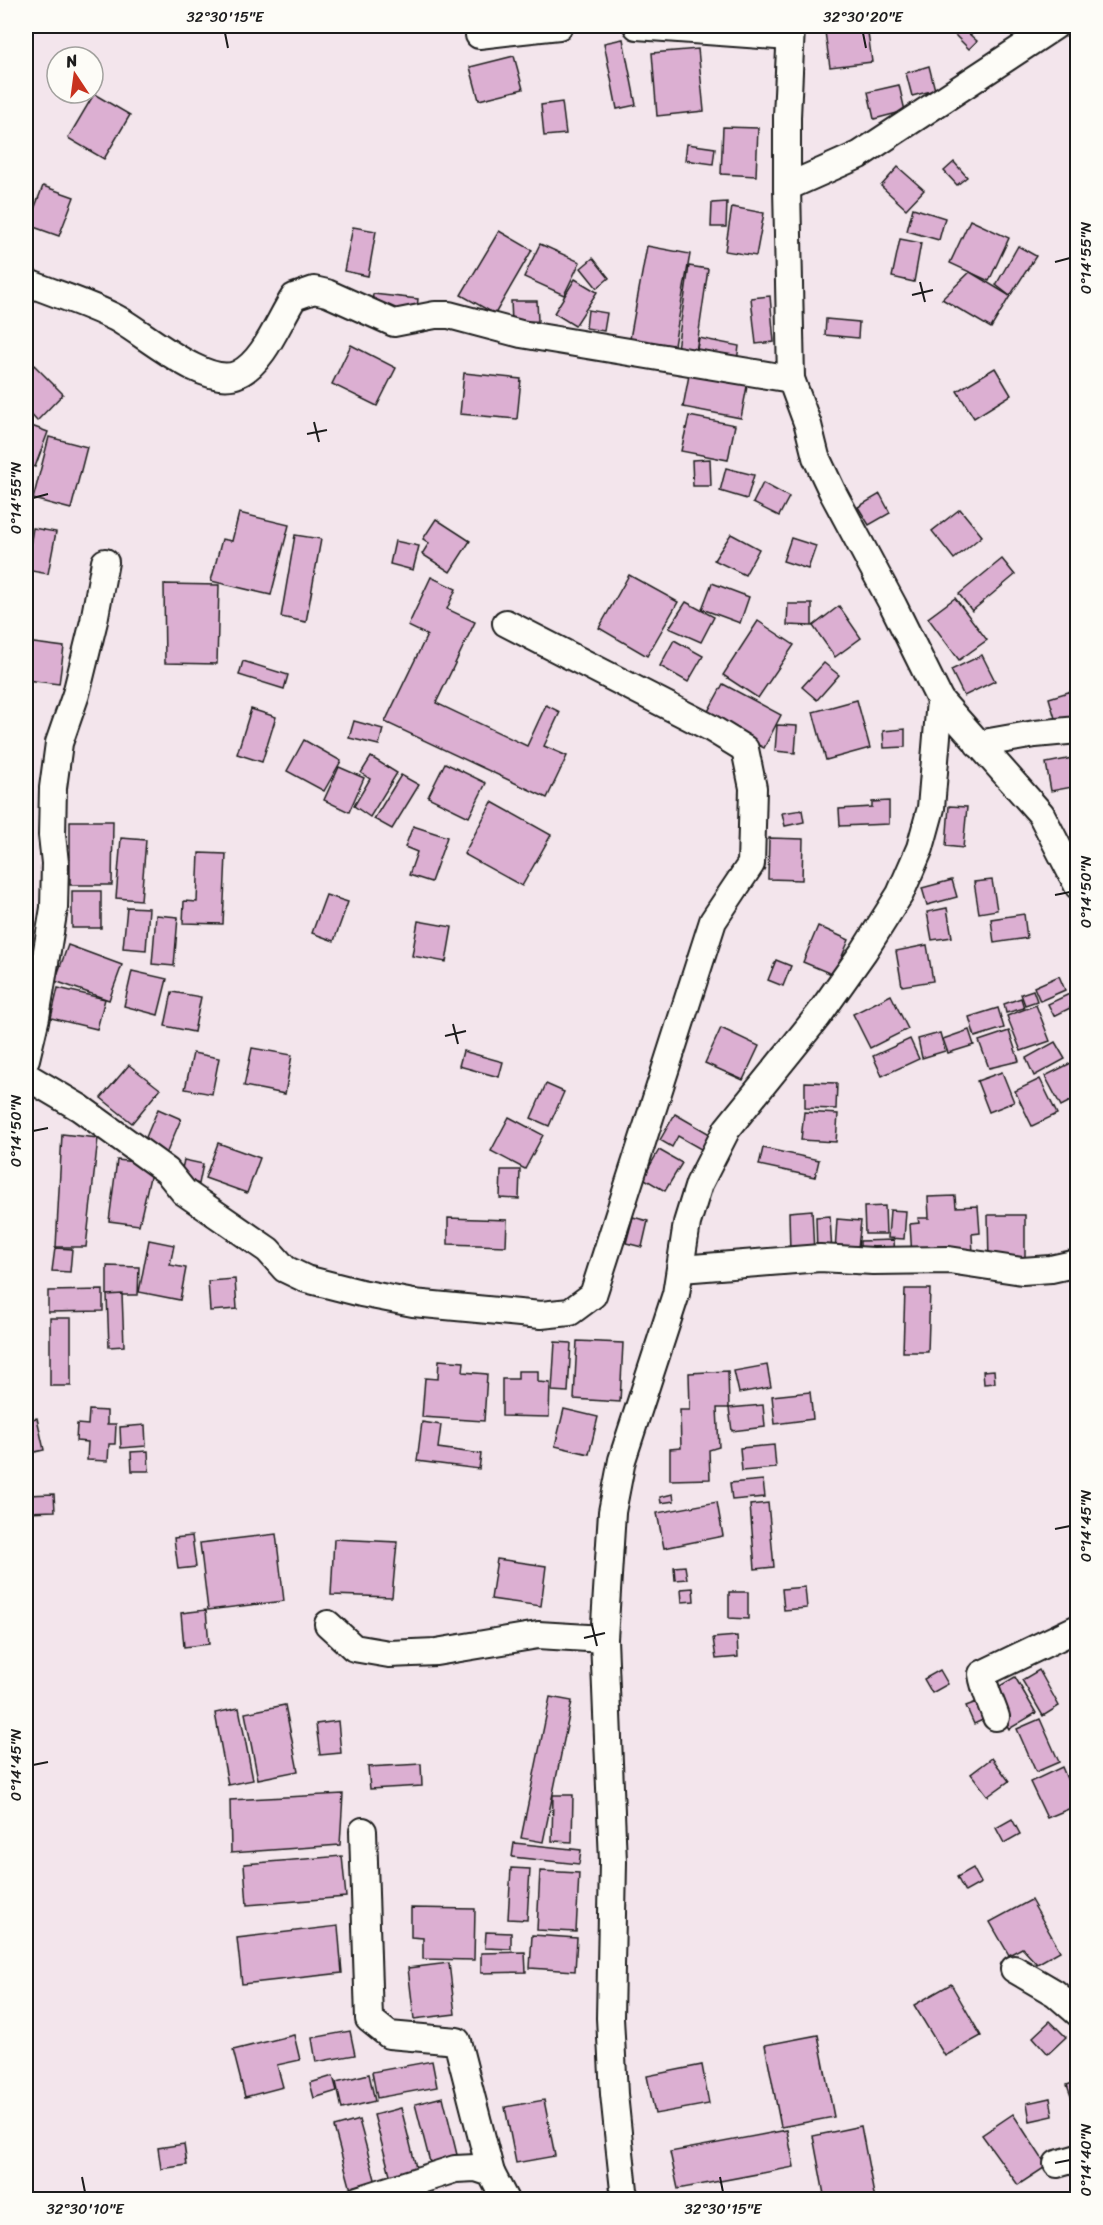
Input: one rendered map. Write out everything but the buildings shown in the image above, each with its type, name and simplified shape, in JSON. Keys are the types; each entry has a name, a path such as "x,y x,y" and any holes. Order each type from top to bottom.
{"street":[{"path":"479,35 559,26"},
{"path":"637,26 675,30 790,31 787,187 791,379 808,425 816,457 940,700 1041,814 1077,886"},
{"path":"787,187 860,155 1055,26"},
{"path":"26,282 117,318 158,347 217,377 238,374 252,363 271,340 294,297 314,290 327,293 394,323 435,315 449,315 521,334 791,379"},
{"path":"26,1059 36,1017 54,908 55,863 52,835 59,743 76,694 94,621 105,562"},
{"path":"26,1076 80,1108 167,1171 184,1192 268,1250 285,1269 306,1279 413,1303 541,1315 570,1312 593,1295 713,921 751,864 753,788 745,748 709,727 506,623"},
{"path":"625,2199 614,2094 610,2018 614,1862 604,1640 612,1512 622,1461 676,1294 687,1223 699,1184 727,1129 818,1016 864,951 900,894 920,848 931,808 940,700"},
{"path":"978,744 1035,734 1077,730"},
{"path":"681,1269 820,1258 873,1261 949,1260 1022,1271 1051,1269 1077,1263"},
{"path":"327,1624 354,1648 389,1654 436,1652 538,1635 604,1640"},
{"path":"996,1717 988,1693 983,1688 982,1674 1077,1628"},
{"path":"363,1831 369,2019 389,2035 457,2041 491,2173 505,2199"},
{"path":"1014,1969 1055,1993 1077,2013"},
{"path":"358,2199 455,2169 476,2168 491,2173"}]}
